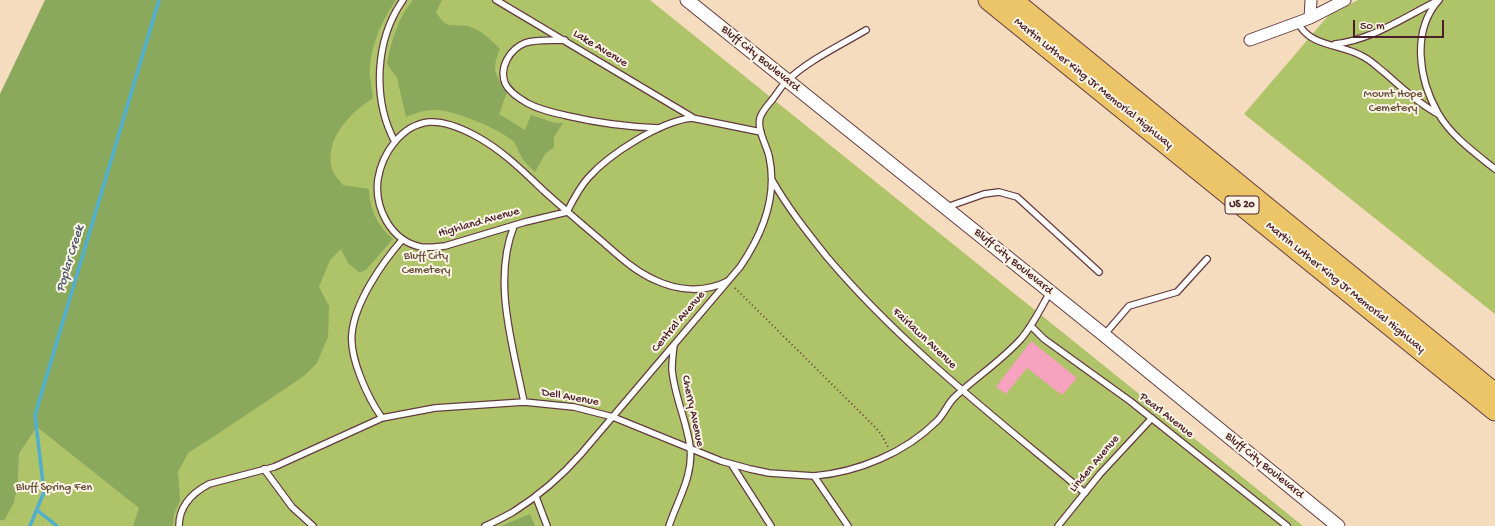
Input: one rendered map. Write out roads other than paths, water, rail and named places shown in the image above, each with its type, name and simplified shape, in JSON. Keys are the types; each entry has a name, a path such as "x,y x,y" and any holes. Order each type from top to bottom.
{"highway":[{"name":"Martin Luther King Jr Memorial Highway","path":"988,0 1495,411"},
{"name":"Martin Luther King Jr Memorial Highway","path":"1013,0 1495,393"}],"street":[{"name":"Bluff City Boulevard","path":"687,0 1104,335 1338,526"},
{"path":"1310,0 1310,18"},
{"path":"1250,40 1310,18 1346,0"}],"lane":[{"path":"395,142 386,123 383,108 381,62 388,27 403,0"},
{"name":"Lake Avenue","path":"496,0 565,40 692,118"},
{"path":"1333,44 1358,40 1438,0"},
{"path":"1438,0 1431,10 1421,42 1424,77 1438,114"},
{"path":"1298,22 1300,28 1308,36 1320,42 1333,44 1354,52 1368,59 1422,105 1438,114 1458,137 1495,169"},
{"name":"Central Avenue","path":"485,526 536,497 568,469 740,267 756,241 768,210 772,180 769,157 759,124 762,114 786,81 808,64 866,30"},
{"path":"565,40 532,41 518,47 507,59 504,66 504,75 510,90 528,103 557,113 590,121 637,127 659,128"},
{"path":"567,212 580,188 588,178 618,152 659,128 681,119 692,118 761,132"},
{"name":"Highland Avenue","path":"567,212 439,246 422,247 412,245 402,240 387,223 382,212 378,191 380,169 395,142 402,134 410,129 428,122 451,125 492,146 504,155 567,212 624,260 655,280 680,288 692,289 718,286 728,281"},
{"name":"Fairlawn Avenue","path":"772,180 796,218 845,278 892,326 963,390 1085,492"},
{"path":"945,208 984,194 999,192 1017,197 1099,272"},
{"path":"514,226 507,249 503,281 509,323 524,402"},
{"path":"382,418 369,397 361,379 354,351 352,333 357,314 372,281 390,254 402,240"},
{"path":"1104,335 1129,306 1177,292 1206,259"},
{"name":"Dell Avenue","path":"264,470 297,457 382,418 435,408 524,402 574,407 613,417 732,465 769,473 814,476 842,471 891,454 913,442 926,431 938,420 952,400 1010,351 1031,326 1050,292"},
{"name":"Pearl Avenue","path":"1031,326 1052,345 1152,418 1287,526"},
{"name":"Cherry Avenue","path":"669,526 686,481 690,466 691,448 677,395 672,369 674,345"},
{"name":"Linden Avenue","path":"1058,526 1085,492 1152,418"},
{"path":"732,465 771,526"},
{"path":"179,526 182,509 186,502 200,489 209,484 222,480 264,470 292,507 313,526"},
{"path":"814,476 848,526"},
{"path":"536,497 547,526"}],"waterway":[{"name":"Poplar Creek","path":"30,526 44,492 35,415 159,0"},
{"path":"37,510 57,526"}],"park label":[{"name":"Mount Hope Cemetery","path":"1393,102"},
{"name":"Bluff City Cemetery","path":"426,264"},
{"name":"Bluff Spring Fen","path":"54,488"}]}
